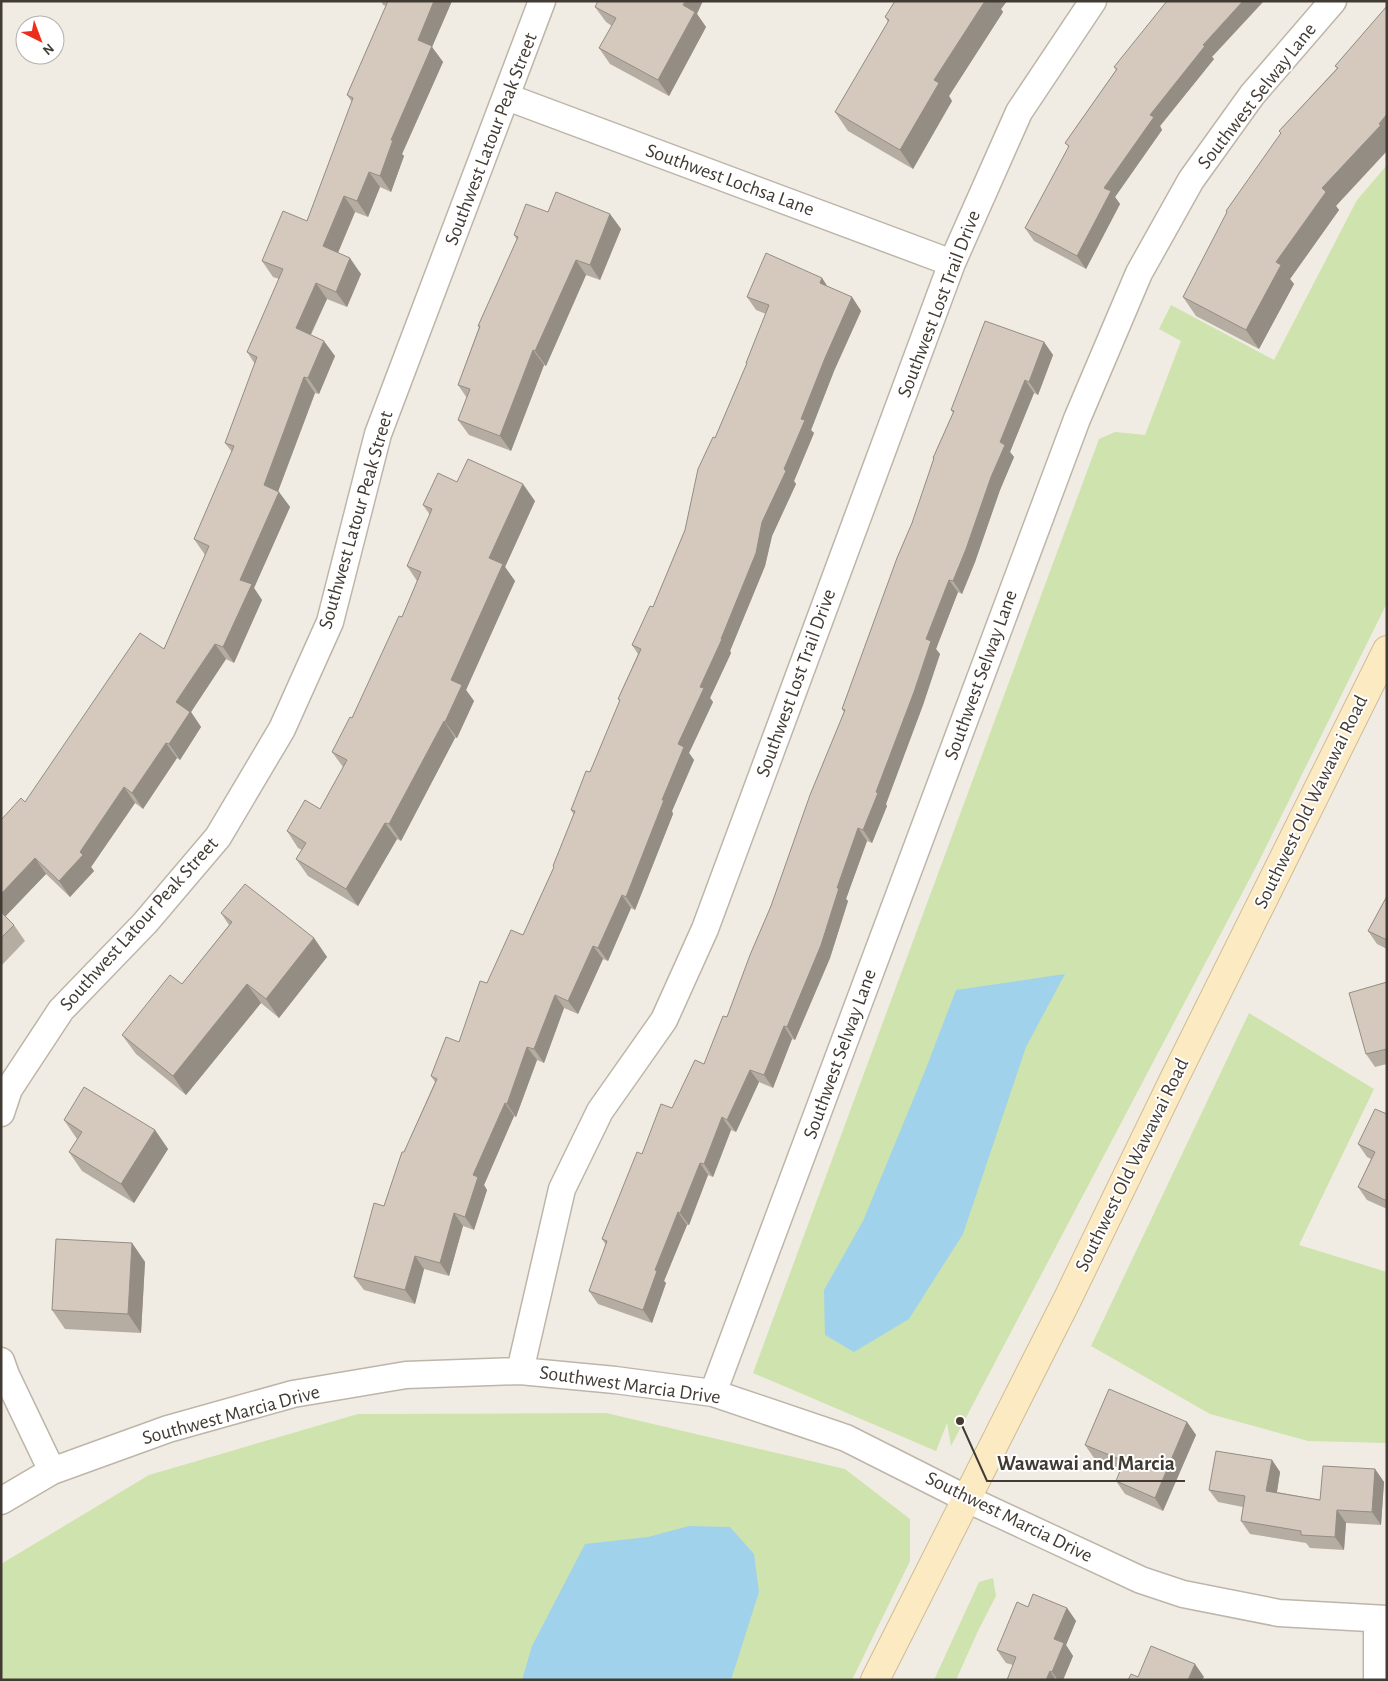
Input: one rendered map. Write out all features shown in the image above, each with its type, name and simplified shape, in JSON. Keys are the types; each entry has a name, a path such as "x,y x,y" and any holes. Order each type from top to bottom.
{"main road":[{"name":"Southwest Old Wawawai Road","path":"875,1680 1387,650"}],"street":[{"name":"Southwest Latour Peak Street","path":"1,1113 9,1089 61,1010 145,923 218,836 282,729 330,622 378,434 542,1"},
{"name":"Southwest Lost Trail Drive","path":"520,1371 562,1188 600,1111 664,1020 705,928 952,263 1019,112 1094,1"},
{"name":"Southwest Selway Lane","path":"713,1393 1077,419 1139,273 1191,180 1252,95 1333,1"},
{"name":"Southwest Lochsa Lane","path":"507,97 952,263"},
{"path":"1,1361 52,1471"},
{"name":"Southwest Marcia Drive","path":"1,1501 52,1471 168,1429 293,1394 406,1376 520,1371 615,1380 713,1393 846,1438 967,1498 1141,1580 1183,1594 1279,1613 1382,1619"},
{"path":"1377,1680 1382,1619"}],"green space":[{"path":"1387,165 1387,603 1258,863 951,1446 947,1423 936,1451 753,1373 1099,439 1115,432 1145,435 1181,341 1159,329 1171,305 1274,360 1357,200"},
{"path":"1249,1013 1374,1089 1299,1245 1387,1272 1387,1443 1308,1441 1210,1414 1091,1346"},
{"path":"606,1413 845,1469 910,1519 910,1561 852,1680 1,1680 1,1564 149,1475 358,1414"},
{"path":"993,1578 996,1596 956,1680 934,1680 979,1582"}],"water":[{"path":"1065,974 1026,1047 963,1234 909,1319 854,1352 825,1335 824,1290 863,1221 956,990"},
{"path":"689,1526 730,1527 754,1554 759,1592 731,1680 522,1680 532,1646 585,1544 648,1537"}],"building":[{"path":"388,1 434,1 418,40 432,46 391,140 393,140 380,176 369,172 357,201 344,196 323,246 350,258 336,292 316,283 296,328 324,341 308,378 304,377 264,485 279,492 240,580 252,584 223,647 215,644 176,702 190,712 169,744 166,743 132,793 124,787 80,852 83,855 59,881 35,858 1,894 1,820 21,798 25,802 140,633 164,649 209,546 194,539 234,446 225,443 257,357 247,352 283,269 262,261 283,211 307,221 353,98 347,95"},
{"path":"598,1 685,1 683,5 695,12 658,80 599,48 616,18 595,7"},
{"path":"895,1 985,1 934,80 939,83 900,150 835,112 889,20 885,17"},
{"path":"1167,1 1243,1 1203,45 1205,46 1150,115 1154,117 1104,188 1111,191 1077,256 1025,228 1069,146 1065,143 1117,69 1114,67"},
{"path":"1387,6 1387,114 1379,124 1381,125 1322,188 1326,192 1276,262 1281,265 1246,330 1183,297 1226,211 1281,133 1279,131 1338,68 1335,66"},
{"path":"556,192 610,214 590,265 576,260 535,351 533,350 500,436 458,420 470,389 458,385 480,326 478,326 518,237 514,235 526,204 548,212"},
{"path":"766,253 822,278 820,283 852,297 801,419 805,420 784,469 786,471 762,522 756,553 722,639 700,687 704,688 678,744 684,747 626,897 622,895 598,948 593,946 568,1001 555,995 534,1049 527,1047 507,1104 505,1103 473,1175 478,1177 465,1217 454,1213 440,1263 415,1256 405,1290 354,1277 374,1203 384,1206 402,1152 404,1152 437,1079 431,1076 446,1037 459,1042 480,981 487,983 511,930 523,935 554,867 575,811 571,810 586,771 590,772 620,700 618,699 641,649 632,645 650,606 653,607 685,530 698,469 713,437 715,438 769,305 747,297"},
{"path":"985,321 1044,342 1029,382 1025,380 1000,442 1005,445 991,477 966,549 953,581 949,580 926,639 931,641 914,692 863,830 858,828 837,888 839,888 821,945 787,1027 784,1026 764,1075 750,1070 727,1120 722,1117 704,1164 700,1163 680,1213 678,1212 655,1270 657,1271 643,1310 589,1291 607,1241 602,1239 637,1152 642,1154 661,1104 672,1108 695,1060 704,1064 723,1016 727,1017 771,906 810,795 845,710 842,709 897,558 912,523 933,458 954,411 951,410"},
{"path":"468,459 523,484 489,558 503,564 451,680 462,685 445,722 389,824 385,823 346,889 296,859 306,843 287,831 305,800 320,809 347,760 332,752 350,717 352,718 399,616 402,617 421,572 407,566 432,509 423,505 438,473 457,482"},
{"path":"245,884 314,938 266,999 247,984 173,1076 122,1035 170,975 182,984 232,922 221,913"},
{"path":"1387,896 1387,940 1368,931"},
{"path":"1,912 14,925 1,938"},
{"path":"1387,982 1387,1049 1366,1054 1349,993"},
{"path":"84,1087 155,1130 121,1184 69,1152 82,1132 64,1120"},
{"path":"1375,1109 1387,1114 1387,1201 1358,1187 1375,1152 1358,1144"},
{"path":"56,1239 132,1243 128,1314 52,1310"},
{"path":"1109,1389 1187,1422 1155,1498 1116,1481 1124,1461 1085,1445"},
{"path":"1216,1451 1272,1460 1266,1491 1320,1500 1323,1466 1375,1469 1372,1512 1337,1510 1335,1537 1301,1535 1301,1531 1241,1521 1245,1496 1209,1490"},
{"path":"1033,1594 1067,1608 1054,1639 1064,1643 1052,1672 1050,1671 1046,1680 1007,1680 1016,1657 997,1650 1017,1602 1028,1607"},
{"path":"1151,1646 1195,1664 1188,1680 1128,1680 1131,1674 1138,1677"}],"place":[{"name":"Wawawai and Marcia","path":"960,1421"}]}
